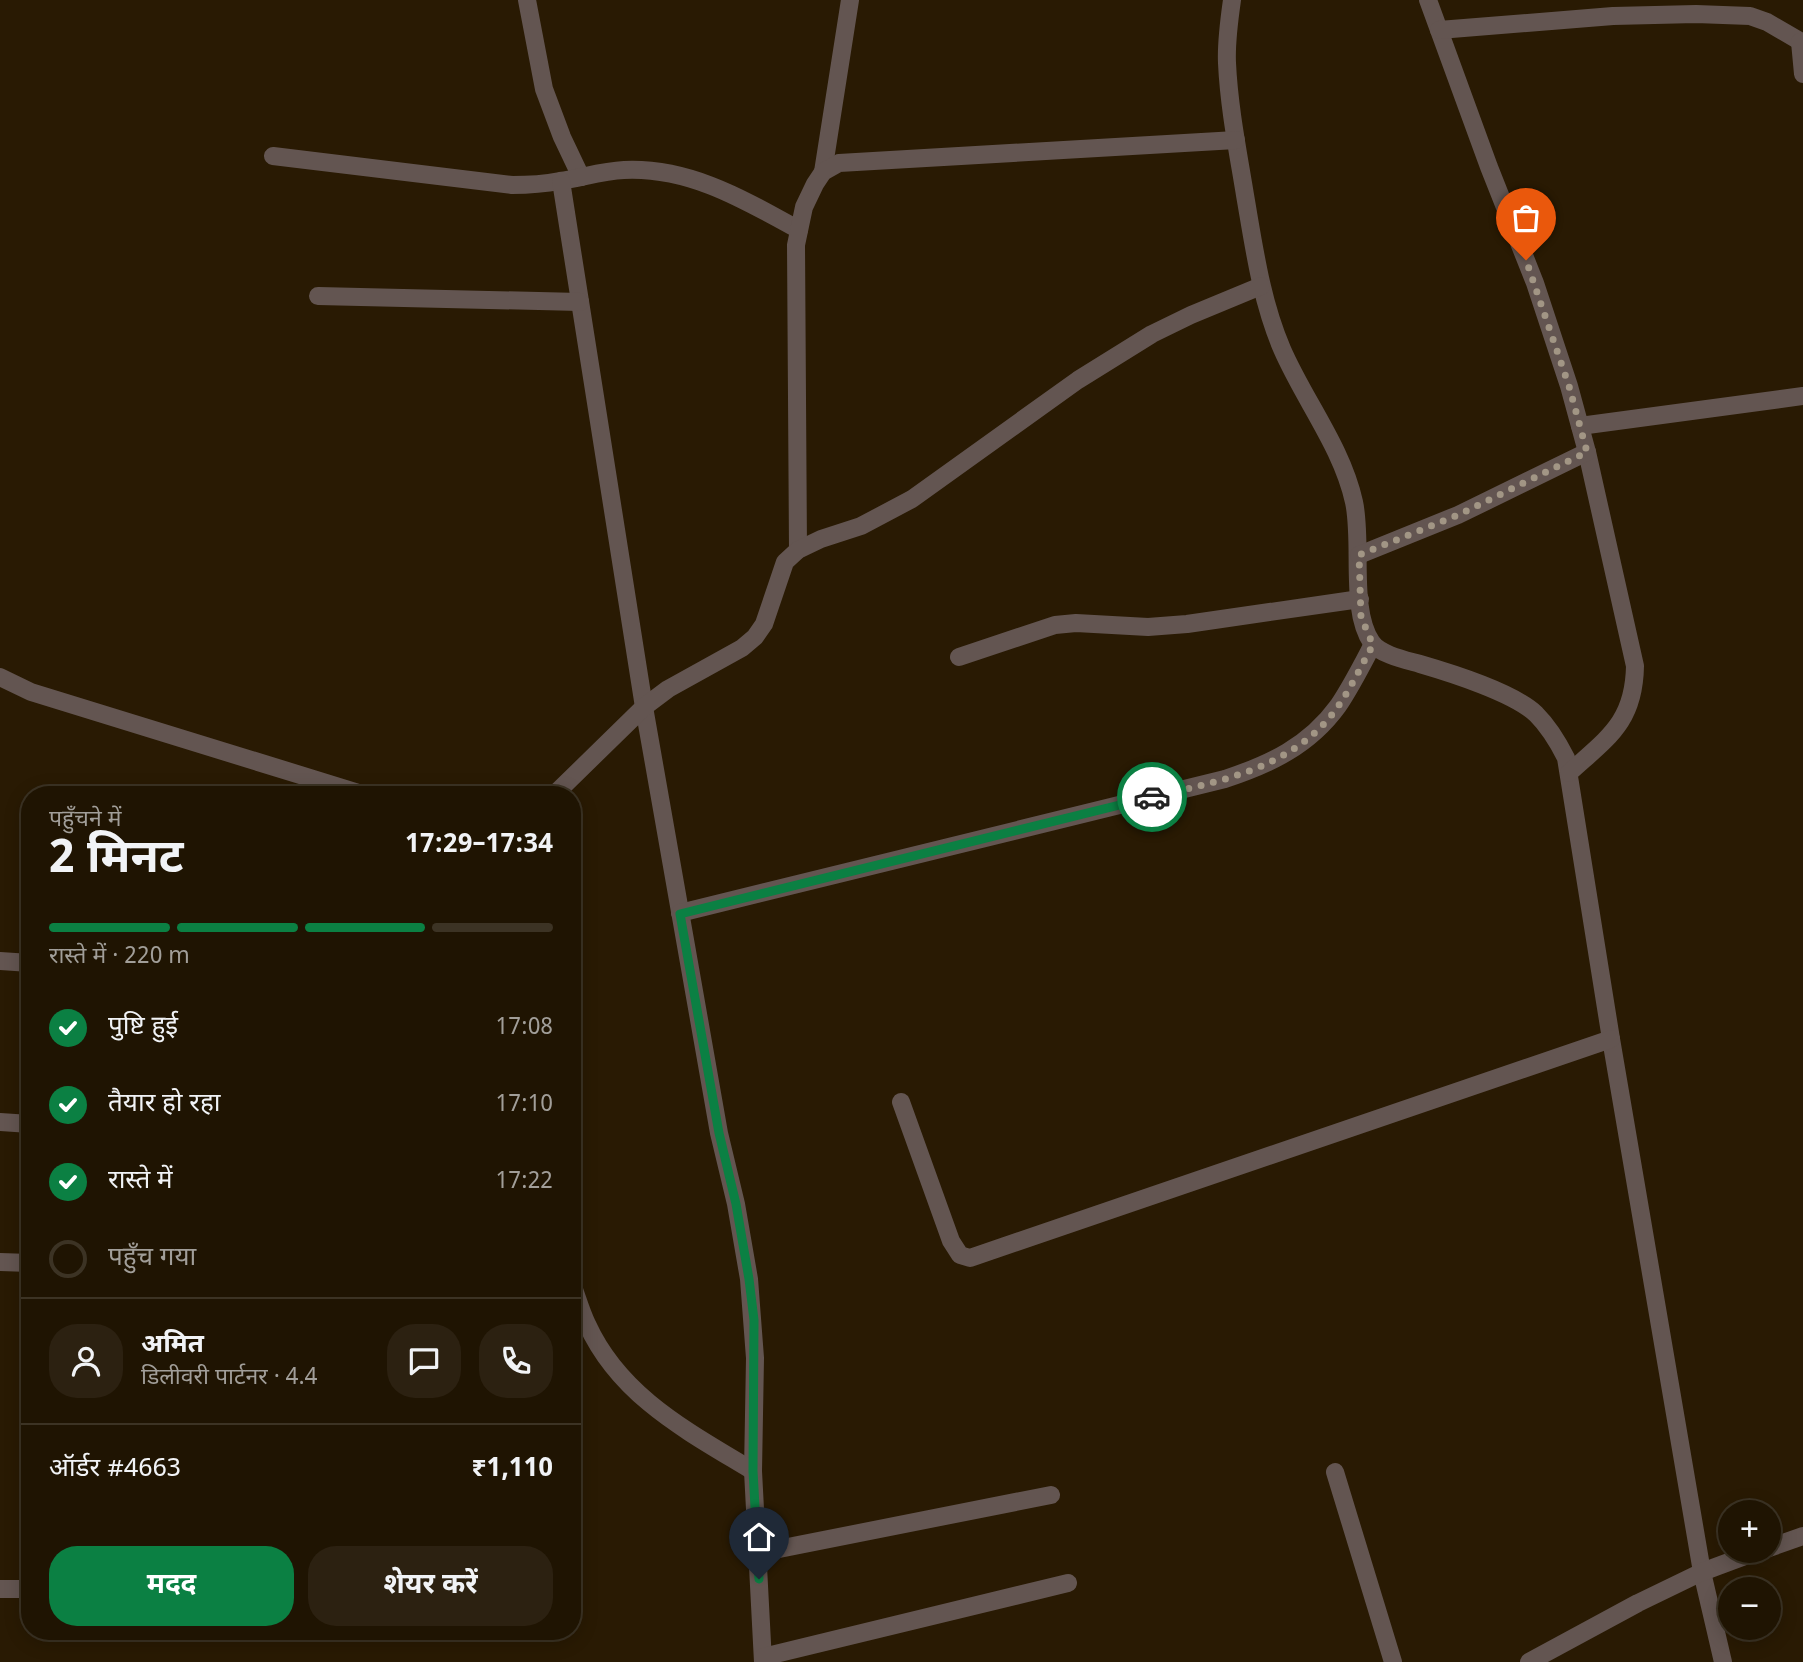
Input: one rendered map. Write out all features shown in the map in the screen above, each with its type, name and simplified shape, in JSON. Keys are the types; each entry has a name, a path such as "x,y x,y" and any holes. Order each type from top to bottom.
{"street":[{"path":"527,0 544,89 581,177"},
{"path":"797,550 796,245 804,207 823,172 850,0"},
{"path":"1232,0 1227,63 1236,140 1261,286 1283,350 1341,464 1354,501 1359,534 1361,617 1373,645 1396,657 1510,697 1535,713 1556,738 1566,758 1702,1572 1723,1662"},
{"path":"1428,0 1535,283 1580,426 1635,666 1635,684 1625,717 1612,734 1569,773"},
{"path":"1439,30 1612,16 1749,16 1767,22 1801,43 1803,74"},
{"path":"823,172 839,163 1236,140"},
{"path":"273,156 512,185 561,181 623,170 653,170 715,186 799,230"},
{"path":"561,181 644,707 719,1133 736,1204 749,1279 755,1358 753,1471 763,1659 1068,1583"},
{"path":"563,786 644,707 668,689 742,648 755,637 764,624 785,562 797,550 821,538 862,526 912,499 1078,380 1152,334 1261,286"},
{"path":"318,296 580,302"},
{"path":"1580,426 1803,396"},
{"path":"1359,555 1458,515 1587,452"},
{"path":"959,657 1055,625 1076,623 1148,627 1187,624 1360,599"},
{"path":"680,914 1225,779 1260,768 1293,750 1315,732 1338,706 1373,645"},
{"path":"0,677 31,692 336,786"},
{"path":"0,961 21,962"},
{"path":"901,1102 951,1241 960,1255 970,1258 1611,1039"},
{"path":"0,1122 21,1123"},
{"path":"0,1262 21,1263"},
{"path":"581,1309 587,1325 610,1363 634,1392 664,1417 753,1471"},
{"path":"1335,1472 1393,1662"},
{"path":"758,1553 1051,1495"},
{"path":"1781,1544 1803,1536"},
{"path":"1529,1662 1638,1603 1726,1563"},
{"path":"0,1589 21,1589"}],"way so far":[{"path":"1152,797 1260,768 1293,750 1315,732 1338,706 1373,645 1361,617 1359,555 1458,515 1587,452 1569,386 1526,260"}],"route":[{"path":"759,1579 753,1471 754,1320 736,1204 719,1133 680,914 1152,797"}]}
